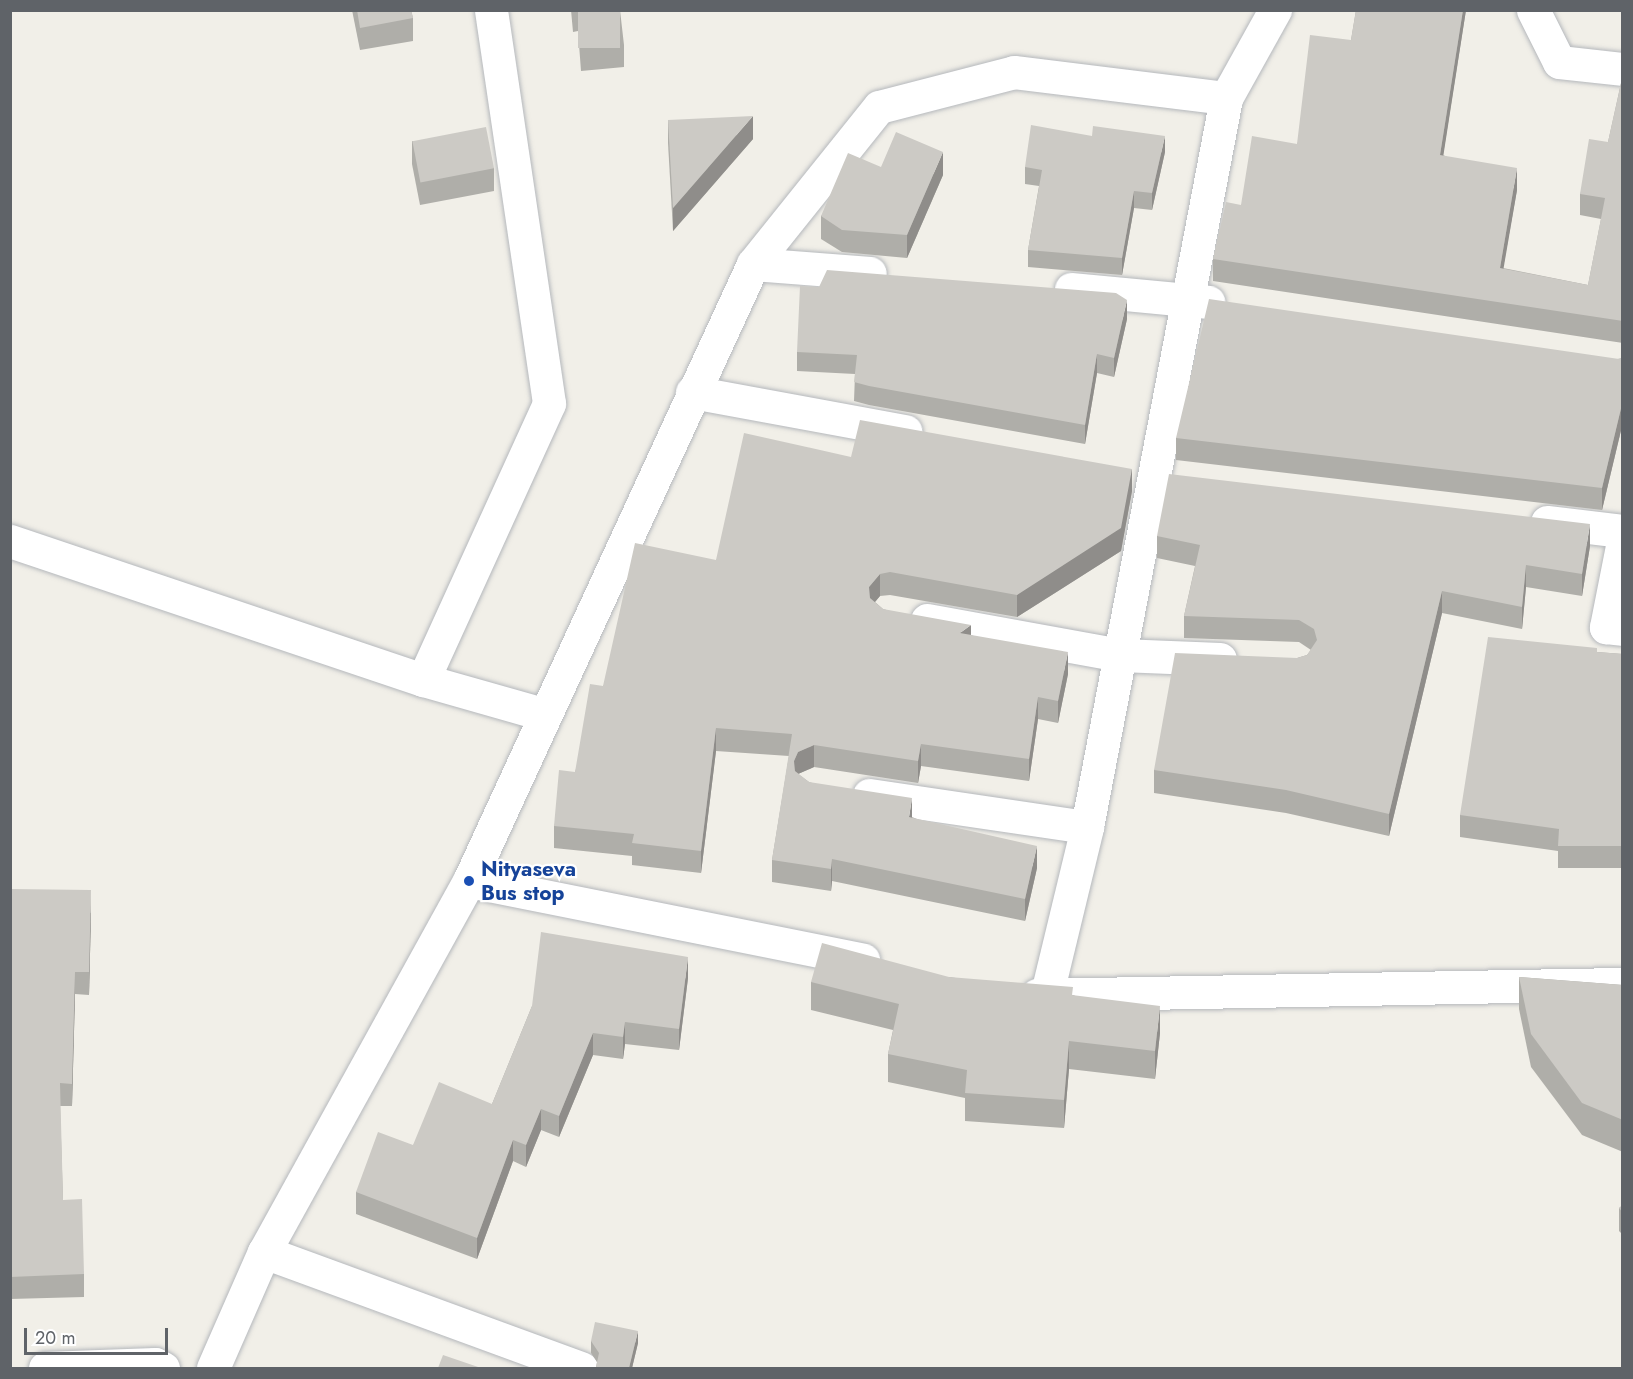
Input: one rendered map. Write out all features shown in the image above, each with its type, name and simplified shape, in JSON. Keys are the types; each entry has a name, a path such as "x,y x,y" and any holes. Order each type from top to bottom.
{"street":[{"path":"423,680 549,403 491,10"},
{"path":"1047,997 1087,827 1226,98 1275,10"},
{"path":"1533,10 1559,63 1623,69"},
{"path":"213,1368 264,1252 469,881 542,714 753,264 879,107 1014,72 1226,98"},
{"path":"753,264 906,276"},
{"path":"1035,286 1235,305"},
{"path":"692,392 935,436"},
{"path":"1120,470 1189,481"},
{"path":"1517,519 1623,531"},
{"path":"10,542 423,680 542,714"},
{"path":"1623,546 1606,627 1623,629"},
{"path":"899,615 1119,655 1251,660"},
{"path":"835,790 1087,827"},
{"path":"469,881 896,967"},
{"path":"1000,988 1047,997 1623,984"},
{"path":"264,1252 581,1368"},
{"path":"45,1368 155,1364 163,1368"}],"building":[{"path":"357,10 411,10 413,18 360,28"},
{"path":"578,10 620,10 620,48 578,48"},
{"path":"1356,10 1463,10 1440,155 1517,168 1500,268 1588,285 1605,198 1580,194 1589,139 1608,142 1623,74 1623,321 1213,259 1226,202 1241,205 1252,136 1297,144 1310,35 1351,40"},
{"path":"753,116 673,208 668,120"},
{"path":"1031,125 1092,136 1093,126 1165,136 1152,193 1134,191 1122,258 1028,250 1042,170 1025,167"},
{"path":"486,127 494,168 420,183 412,141"},
{"path":"896,132 943,152 907,235 842,230 821,216 848,153 881,167"},
{"path":"827,270 1116,293 1127,300 1114,358 1097,354 1085,425 869,386 854,382 857,355 797,352 800,286 819,287"},
{"path":"1209,299 1623,358 1623,400 1602,488 1176,438"},
{"path":"860,420 1132,469 1121,528 1017,595 890,572 880,574 869,587 870,598 883,609 971,625 960,633 1068,652 1058,701 1038,697 1029,759 921,744 918,761 814,745 798,752 794,761 795,771 809,782 912,798 909,817 1037,846 1025,899 832,859 831,869 772,860 792,734 716,728 701,851 632,843 634,834 554,826 559,770 575,772 590,684 603,686 635,543 716,560 744,433 851,457"},
{"path":"1169,474 1590,524 1582,574 1526,565 1522,607 1442,591 1389,814 1286,790 1154,770 1175,653 1297,658 1307,655 1317,640 1314,629 1299,620 1184,616 1200,545 1157,536"},
{"path":"1488,637 1597,648 1597,652 1623,654 1623,846 1558,846 1559,829 1460,815"},
{"path":"10,889 91,890 89,972 75,972 72,1084 60,1083 63,1200 82,1199 84,1274 10,1277"},
{"path":"541,932 688,957 679,1029 625,1022 623,1037 593,1033 559,1116 541,1109 526,1145 513,1140 477,1238 356,1192 378,1132 413,1145 439,1082 492,1104 532,1006"},
{"path":"822,943 949,977 1073,987 1072,995 1160,1006 1155,1051 1069,1041 1064,1100 965,1093 967,1070 888,1054 899,1004 811,982"},
{"path":"1519,977 1623,985 1623,1120 1582,1103 1531,1034"},
{"path":"595,1322 638,1331 629,1368 596,1367 599,1353 591,1341"},
{"path":"443,1355 481,1368 438,1368"}],"place":[{"name":"Nityaseva Bus stop","path":"469,881"}]}
